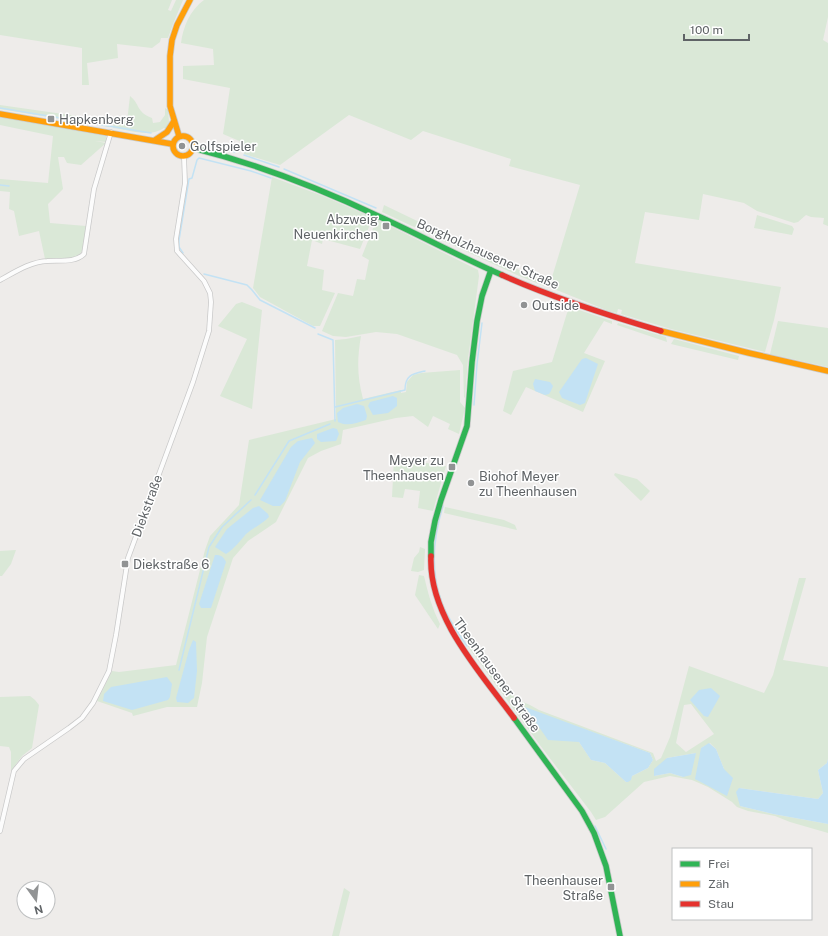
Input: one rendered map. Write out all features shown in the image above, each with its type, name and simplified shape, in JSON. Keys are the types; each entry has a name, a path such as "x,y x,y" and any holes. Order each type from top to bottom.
{"main road":[{"path":"179,136 169,98 170,56 172,40 177,25 190,0"},
{"path":"0,114 111,132 172,144"},
{"path":"155,140 167,132 174,121"},
{"path":"179,136 185,136 189,138 193,148 190,154 181,156 175,153 172,144 179,136"},
{"name":"Borgholzhausener Straße","path":"193,148 275,172 378,216 491,270 545,293 609,316 670,334 828,371"},
{"name":"Theenhausener Straße","path":"491,270 482,297 478,318 467,426 440,501 432,535 430,552 433,587 438,606 447,625 458,642 578,804 590,825 597,839 606,867 620,936"}],"street":[{"path":"0,280 24,267 35,263 75,259 82,256 85,251 94,189 111,132"},
{"name":"Diekstraße","path":"0,831 14,771 24,759 82,718 93,703 109,671 128,558 193,382 209,331 211,302 210,293 204,281 181,256 176,248 176,239 185,184 184,156"}],"green space":[{"path":"0,0 172,0 168,10 171,11 176,0 183,0 168,38 161,38 160,42 152,48 117,44 118,58 87,63 89,85 82,85 82,48 0,35"},
{"path":"204,0 828,0 828,17 823,40 828,43 828,226 823,224 824,218 806,215 798,222 794,223 757,211 744,203 703,194 699,220 645,212 635,263 781,287 765,352 671,329 621,314 622,310 618,309 617,313 609,311 549,287 580,185 509,166 511,159 423,131 411,140 349,115 280,165 244,154 244,143 223,134 230,88 183,79 183,66 214,65 213,49 181,43 183,31 188,19 199,4"},
{"path":"130,96 143,113 152,118 153,123 160,122 165,115 165,108 168,110 169,122 166,129 164,128 158,131 146,133 113,128 114,120 127,122"},
{"path":"0,105 77,116 109,124 109,127 0,109"},
{"path":"0,117 106,136 106,142 95,141 106,143 81,165 67,163 64,157 58,157 63,189 48,204 50,223 86,226 83,249 77,256 67,259 45,259 39,231 19,236 14,211 9,209 10,192 0,191 0,179 48,183 53,136 0,125"},
{"path":"272,177 323,196 369,216 367,219 371,222 360,249 323,239 322,244 312,240 307,266 324,270 322,290 335,293 320,326 313,326 260,297 253,288"},
{"path":"384,205 545,281 544,286 517,275 382,212"},
{"path":"757,215 792,226 794,229 792,235 754,228"},
{"path":"378,220 478,270 479,276 468,359 465,398 463,365 457,355 397,334 376,332 346,337 333,336 322,331 338,293 353,296 357,279 365,280 369,260 362,256 374,226"},
{"path":"242,302 262,310 252,409 220,396 247,339 218,326 236,304"},
{"path":"570,307 612,321 612,324 604,321 584,353 605,361 583,412 526,387 511,415 503,411 513,371 552,362"},
{"path":"778,321 828,328 828,367 770,354"},
{"path":"618,323 666,337 667,342 617,325"},
{"path":"361,336 358,368 363,399 401,390 401,393 406,392 407,382 413,375 460,370 460,402 465,408 459,434 448,429 450,424 433,416 428,427 413,416 396,418 343,430 341,444 321,451 308,458 276,522 248,541 233,558 207,637 202,683 197,707 167,707 133,716 132,713 97,701 112,671 119,672 176,665 205,550 210,536 239,505 249,440 336,419 335,340"},
{"path":"674,339 739,356 738,360 671,344"},
{"path":"394,458 446,466 433,511 418,508 420,491 405,489 403,498 392,497"},
{"path":"615,473 637,479 650,491 641,501 614,475"},
{"path":"445,507 504,520 515,525 517,530 444,513"},
{"path":"420,547 425,549 424,570 418,572 411,571 414,558 419,552"},
{"path":"16,550 11,564 2,576 0,576 0,551"},
{"path":"419,575 424,576 430,600 440,624 438,629 415,595"},
{"path":"799,578 806,578 783,660 828,667 828,759 827,763 818,770 823,793 818,799 739,788 740,806 773,814 828,824 828,833 775,816 748,811 737,807 732,802 708,787 692,780 670,776 644,782 605,817 596,820 467,645 478,651 516,699 539,710 653,753 656,761 661,758 670,737 689,666 764,693 773,675","holes":["691,704 714,734 686,752 676,743 684,705","525,708 650,753 653,760 648,768 632,776 626,782 605,763 591,760 579,742","710,743 716,749 724,769 701,748","696,753 683,777 670,773 654,776 667,758"]},
{"path":"30,696 39,705 32,748 22,756 11,771 11,752 9,747 0,746 0,697"},
{"path":"344,888 350,892 339,936 332,936"}],"water":[{"path":"586,358 598,364 585,403 580,405 562,398 559,392 582,359"},
{"path":"535,379 550,382 553,386 549,394 545,395 535,391 533,384"},
{"path":"393,396 397,398 397,406 388,413 373,415 368,406 370,402"},
{"path":"357,404 364,406 367,416 366,420 348,424 338,422 337,413 343,408"},
{"path":"333,428 337,429 339,434 336,441 321,442 317,439 317,434"},
{"path":"312,438 315,443 300,462 285,501 280,506 273,506 260,500 291,447 298,441"},
{"path":"259,506 268,514 269,517 246,534 226,554 215,547 227,529 253,508"},
{"path":"215,555 222,556 226,562 211,608 201,608 199,604"},
{"path":"193,640 196,642 197,671 194,698 188,703 177,702 176,698"},
{"path":"167,677 172,684 170,697 168,700 132,710 103,701 104,694 111,687"},
{"path":"711,688 720,696 708,717 704,716 690,700 699,690"},
{"path":"525,707 650,753 653,760 648,768 632,776 631,780 626,782 605,763 591,760 579,742 548,740"},
{"path":"709,743 716,749 724,769 733,778 727,796 695,779 701,748"},
{"path":"696,753 691,775 683,777 670,773 654,776 654,769 667,758"},
{"path":"828,759 828,824 773,814 740,806 736,792 739,788 818,799 823,793 818,770 827,763"}],"waterway":[{"path":"0,108 151,133"},
{"path":"203,144 235,152"},
{"path":"244,155 279,167"},
{"path":"183,253 179,247 179,240 189,179 192,178 197,160 199,158 251,171 271,178"},
{"path":"284,169 376,208"},
{"path":"0,185 9,186"},
{"path":"204,274 247,285 260,300 315,328"},
{"path":"474,405 482,323"},
{"path":"318,334 333,340 335,421"},
{"path":"335,407 405,390 406,381 410,376 425,371"},
{"path":"255,495 289,441 330,424"},
{"path":"179,670 209,547 222,527 251,500"},
{"path":"443,506 437,530 434,554 434,567 438,591 444,609 453,626 467,646"},
{"path":"595,826 606,849"}],"traffic: fast":[{"path":"193,148 241,161 310,186 394,223 502,275"},
{"path":"431,556 431,542 435,521 467,426 477,321 482,296 491,270"},
{"path":"514,718 582,811 594,833 606,866 620,936"}],"traffic: slow":[{"path":"179,136 170,106 170,56 172,40 177,25 190,0"},
{"path":"0,114 172,144"},
{"path":"155,140 167,132 174,121"},
{"path":"183,136 190,139 193,146 190,153 183,156 176,153 173,146 176,139 183,136"},
{"path":"661,331 828,371"}],"traffic: jam":[{"path":"502,275 580,306 661,331"},
{"path":"431,556 432,578 438,600 447,621 472,662 514,718"}],"place":[{"name":"Hapkenberg","path":"51,119"},
{"name":"Golfspieler","path":"182,146"},
{"name":"Abzweig Neuenkirchen","path":"386,226"},
{"name":"Outside","path":"524,305"},
{"name":"Meyer zu Theenhausen","path":"452,467"},
{"name":"Biohof Meyer zu Theenhausen","path":"471,483"},
{"name":"Diekstraße 6","path":"125,564"},
{"name":"Theenhauser Straße","path":"611,887"}]}
